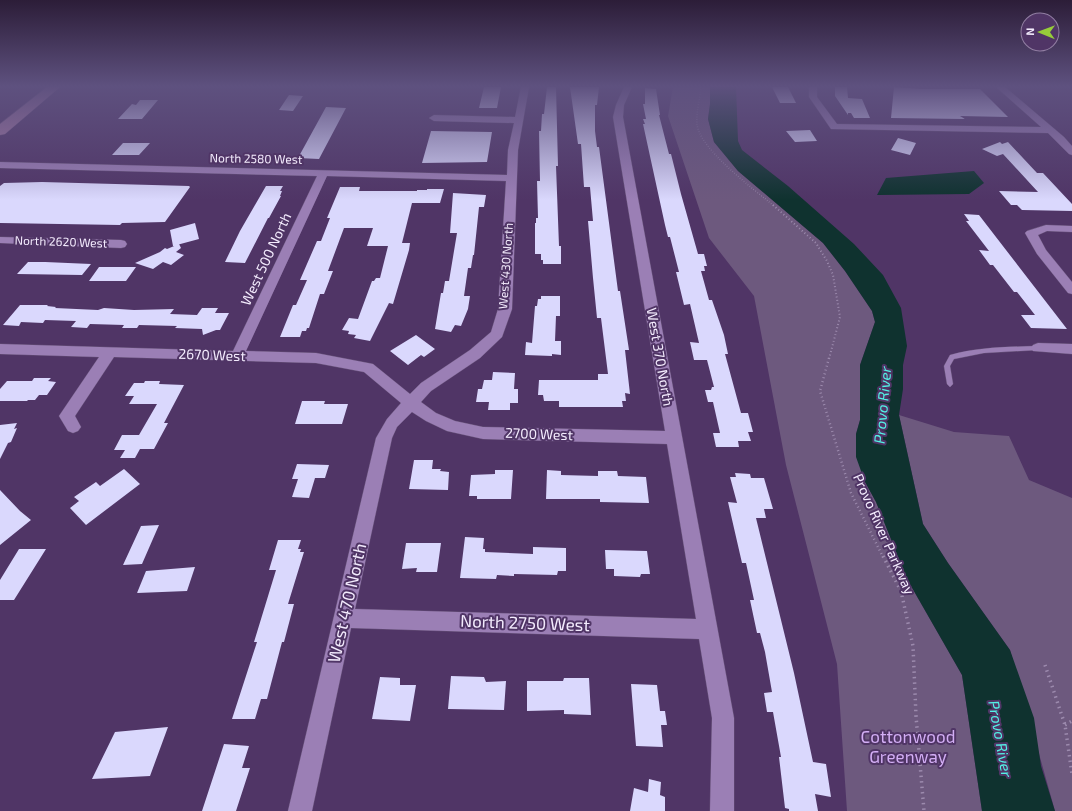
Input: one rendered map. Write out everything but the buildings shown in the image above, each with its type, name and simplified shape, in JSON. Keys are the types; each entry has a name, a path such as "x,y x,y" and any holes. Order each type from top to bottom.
{"street":[{"name":"West 430 North","path":"411,403 426,387 475,354 497,334 505,309 513,150 518,125"},
{"name":"West 370 North","path":"619,125 723,718 722,811"},
{"path":"832,125 834,127 1049,130"},
{"path":"1043,125 1068,146 1072,152"},
{"name":"North 2580 West","path":"0,165 512,178"},
{"name":"West 500 North","path":"237,356 323,174"},
{"path":"1072,228 1046,228 1031,233 1041,251 1072,290"},
{"name":"North 2620 West","path":"0,240 121,244"},
{"path":"1038,348 1072,349"},
{"name":"2670 West","path":"0,349 316,358 368,368 411,403"},
{"path":"73,427 67,416 110,352"},
{"name":"2700 West","path":"411,403 431,417 452,427 483,433 674,438"},
{"name":"West 470 North","path":"300,811 384,438 392,423 411,403"},
{"name":"North 2750 West","path":"343,618 708,629"}],"lane":[{"path":"950,384 947,366 952,357 965,353 993,349 1038,348"}],"path":[{"name":"Provo River Parkway","path":"697,125 704,142 733,172 816,243 827,261 833,275 840,317 820,391 851,493 901,591 913,646 916,716 924,811"},
{"path":"1045,665 1065,725 1072,774"},
{"path":"1065,725 1072,721"}],"green space":[{"name":"Cottonwood Greenway","path":"671,125 710,125 714,142 738,171 823,243 845,271 872,311 875,322 860,365 860,420 856,434 865,482 876,502 907,579 962,675 982,811 847,811 837,664 786,465 754,296 709,238"},
{"path":"899,415 954,432 1009,436 1029,480 1072,498 1072,811 1055,811 1010,650 948,563 923,524"}],"water":[{"name":"Provo River","path":"710,125 737,125 738,141 742,150 788,186 854,244 883,275 901,308 907,346 903,365 903,389 899,415 923,524 948,563 1010,650 1034,718 1041,766 1055,811 982,811 962,675 907,579 876,502 865,482 856,457 856,434 860,420 860,365 875,322 872,311 845,271 823,243 738,171 714,142"},
{"path":"974,171 984,183 969,194 877,195 886,178"}]}
